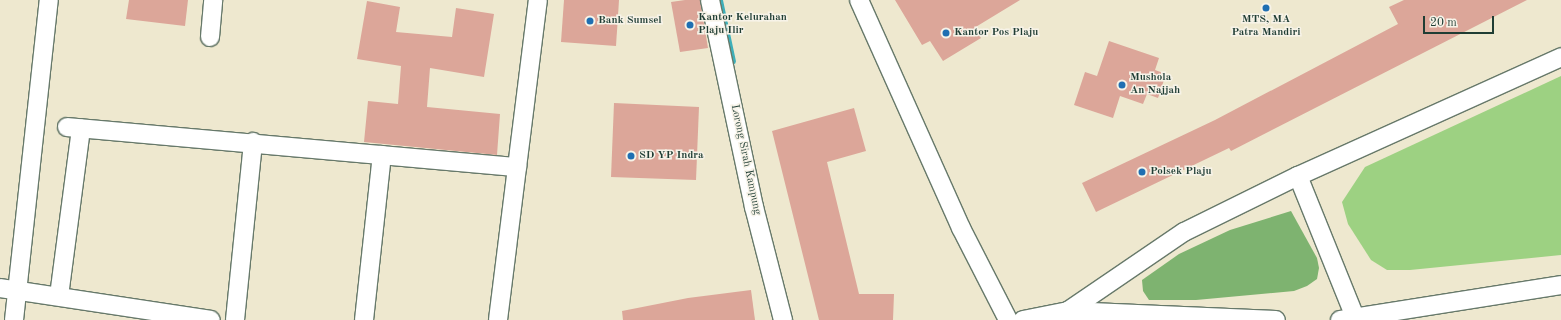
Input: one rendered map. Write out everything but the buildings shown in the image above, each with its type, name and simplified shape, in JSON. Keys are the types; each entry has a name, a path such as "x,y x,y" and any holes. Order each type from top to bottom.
{"street":[{"path":"14,320 8,288 49,0"},
{"path":"210,37 214,0"},
{"path":"498,320 538,0"},
{"name":"Lorong Sirah Kampung","path":"710,0 754,207 783,320"},
{"path":"859,0 961,228 1008,320"},
{"path":"1068,311 1184,232 1298,176 1561,57"},
{"path":"59,296 74,127 517,167"},
{"path":"236,320 253,142"},
{"path":"364,320 382,154"},
{"path":"1298,176 1347,318 1385,316 1561,285"},
{"path":"8,288 211,320"},
{"path":"1023,320 1068,311 1276,320"}],"green space":[{"path":"1561,76 1561,255 1410,270 1387,270 1371,260 1348,224 1342,202 1365,167"},
{"path":"1291,211 1317,258 1319,268 1317,279 1307,286 1294,291 1196,300 1149,300 1143,291 1142,280 1179,254 1230,230"}],"waterway":[{"path":"719,0 732,61"}],"place":[{"name":"MTS, MA Patra Mandiri","path":"1266,8"},
{"name":"Bank Sumsel","path":"590,21"},
{"name":"Kantor Kelurahan Plaju Ilir","path":"690,25"},
{"name":"Kantor Pos Plaju","path":"946,33"},
{"name":"Mushola An Najjah","path":"1122,85"},
{"name":"SD YP Indra","path":"631,156"},
{"name":"Polsek Plaju","path":"1142,172"}]}
